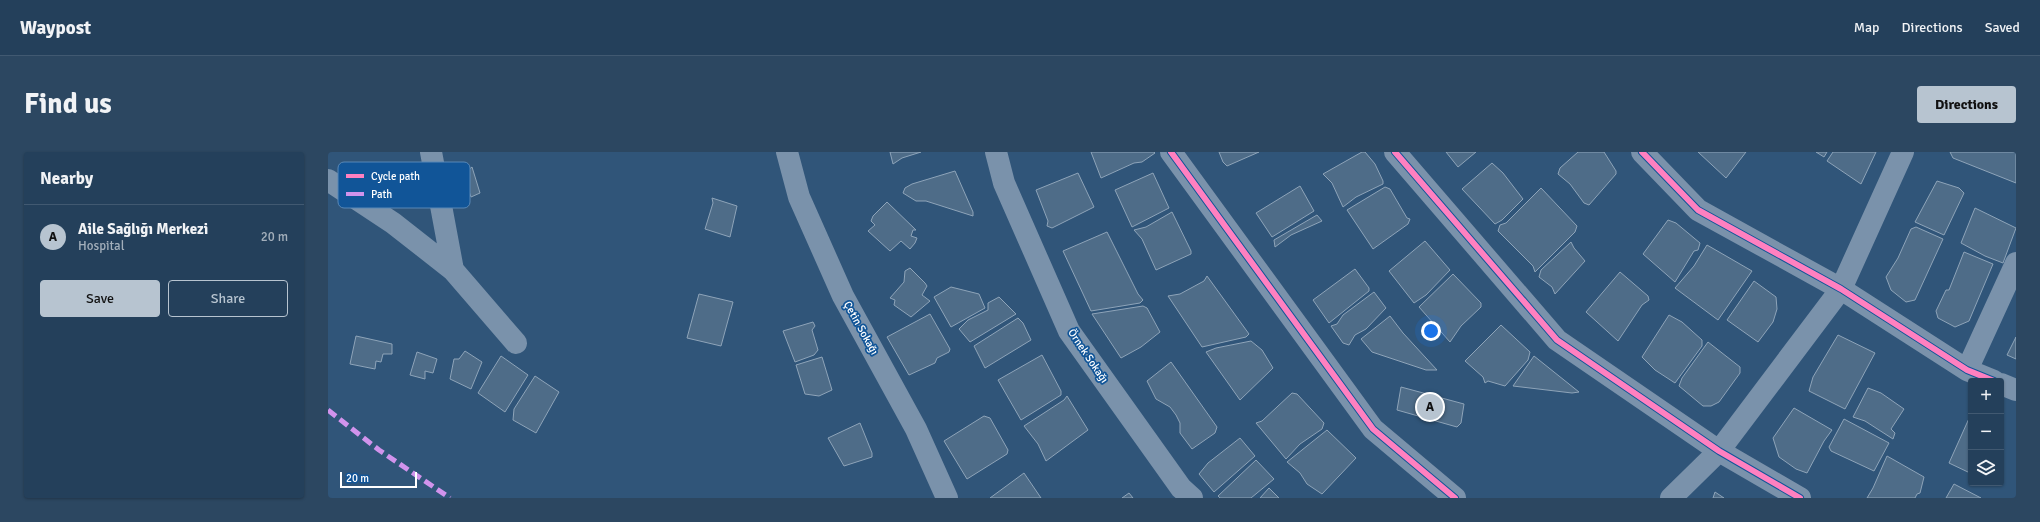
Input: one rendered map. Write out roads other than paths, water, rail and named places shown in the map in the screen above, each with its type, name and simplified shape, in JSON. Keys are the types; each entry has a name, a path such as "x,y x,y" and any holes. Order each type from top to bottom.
{"street":[{"path":"431,152 433,162"},
{"name":"Çetin Sokağı","path":"787,152 799,197 844,296 916,429 947,498"},
{"name":"Örnek Sokağı","path":"996,152 1004,183 1069,330 1181,488 1192,498"},
{"path":"1171,152 1373,429 1455,498"},
{"path":"1395,152 1557,340 1719,451 1800,498"},
{"path":"1642,152 1698,210 1841,289 1966,370 1986,378"},
{"path":"1672,498 1719,451 1841,289 1903,152"},
{"path":"328,180 338,187"},
{"path":"370,208 393,223 453,270 516,343"},
{"path":"441,208 453,270"},
{"path":"1966,370 2016,263"},
{"path":"2004,385 2016,390"}],"place":[{"name":"Aile Sağlığı Merkezi","path":"1430,407"}]}
